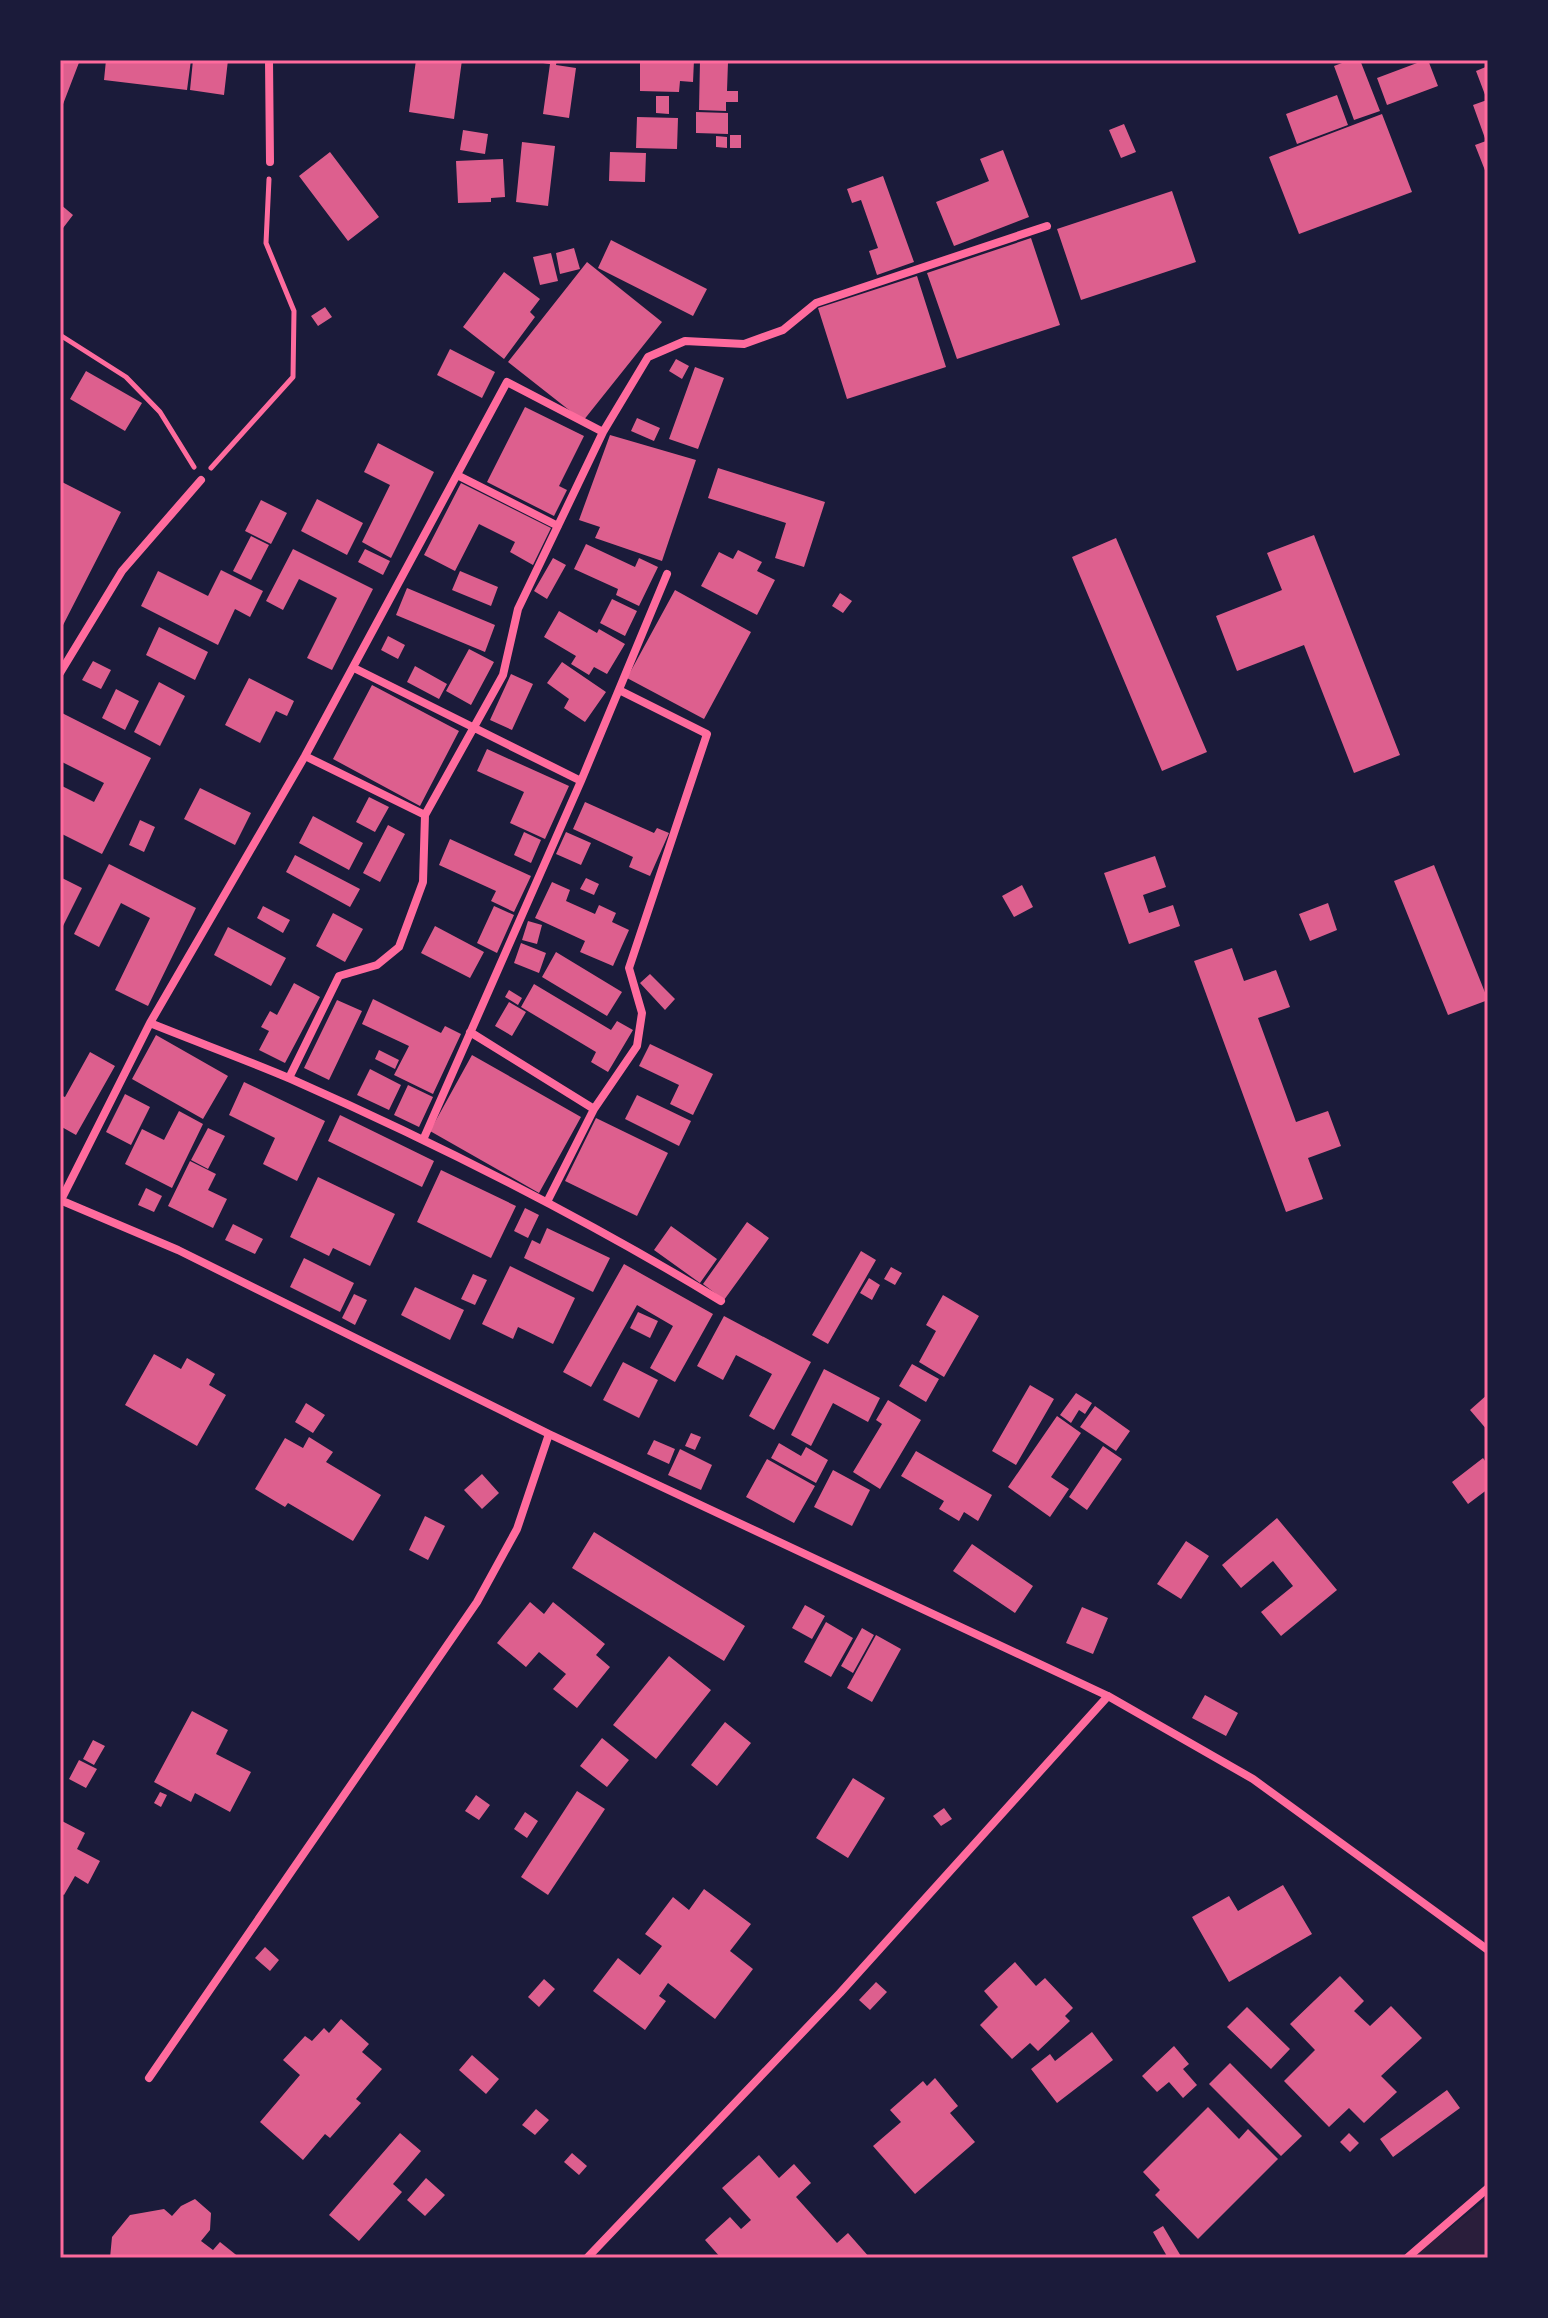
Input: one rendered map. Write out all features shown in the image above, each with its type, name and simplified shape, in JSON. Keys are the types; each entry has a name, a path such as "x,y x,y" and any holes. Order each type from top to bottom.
{"street":[{"path":"269,60 270,162"},
{"path":"289,1078 339,976 377,965 399,947 423,882 425,815 503,675 518,609 603,432 648,357 685,341 744,344 783,330 816,303 1047,226"},
{"path":"603,432 507,382 305,756 150,1023 60,1201 178,1250 549,1434 1108,1696 1253,1779 1488,1950"},
{"path":"457,475 558,526"},
{"path":"60,673 63,659 122,571 201,480"},
{"path":"423,1140 581,781 667,574"},
{"path":"354,668 581,781"},
{"path":"547,1202 594,1109 637,1046 642,1013 629,968 707,734 619,690"},
{"path":"305,756 425,815"},
{"path":"150,1023 289,1078 423,1140 637,1250 721,1301"},
{"path":"470,1032 594,1109"},
{"path":"149,2078 477,1602 517,1529 549,1434"},
{"path":"587,2258 840,1993 1108,1696"},
{"path":"1407,2258 1488,2188"}],"path":[{"path":"60,335 126,377 160,412 201,480 293,377 294,311 266,243 270,162"}],"shaded area":[{"path":"1488,2198 1488,2258 1411,2258"}],"building":[{"path":"60,60 80,60 60,112"},
{"path":"106,60 191,60 187,90 104,80"},
{"path":"193,60 228,60 224,95 190,90"},
{"path":"416,60 462,60 454,119 409,112"},
{"path":"536,60 557,60 556,65 576,68 569,118 543,114 550,64"},
{"path":"640,60 694,60 693,82 680,81 679,92 640,91"},
{"path":"1360,60 1380,111 1354,120 1334,66"},
{"path":"1428,60 1438,86 1387,105 1377,78"},
{"path":"700,61 728,62 727,91 738,91 738,102 726,102 726,111 699,110"},
{"path":"1488,66 1488,178 1475,145 1486,141 1473,105 1487,100 1476,71"},
{"path":"1337,95 1348,125 1297,144 1286,114"},
{"path":"656,96 669,96 669,114 656,113"},
{"path":"696,112 728,113 728,134 696,133"},
{"path":"1382,114 1412,192 1299,234 1269,157"},
{"path":"637,117 678,118 677,149 636,148"},
{"path":"1124,124 1136,152 1121,158 1109,130"},
{"path":"463,130 488,134 485,154 460,150"},
{"path":"730,135 741,135 741,148 730,148"},
{"path":"716,136 727,137 727,148 716,147"},
{"path":"522,142 555,146 548,206 516,202"},
{"path":"1003,150 1029,217 954,246 936,202 989,181 980,159"},
{"path":"330,152 379,217 348,241 299,176"},
{"path":"610,152 646,153 645,182 609,181"},
{"path":"503,159 505,197 491,198 491,202 458,203 456,161"},
{"path":"883,176 914,262 877,275 869,251 878,248 861,200 852,203 847,189"},
{"path":"1172,191 1196,262 1081,300 1057,229"},
{"path":"60,204 73,215 60,232"},
{"path":"1031,238 1060,325 957,359 927,273"},
{"path":"611,240 707,289 693,316 598,268"},
{"path":"574,248 580,269 560,274 556,253"},
{"path":"551,253 558,281 540,285 533,257"},
{"path":"587,262 662,322 583,421 508,362"},
{"path":"504,272 540,299 530,312 535,317 504,359 463,327"},
{"path":"917,276 946,367 847,399 818,308"},
{"path":"325,307 332,317 318,326 311,316"},
{"path":"450,349 495,372 482,398 437,375"},
{"path":"676,359 689,366 682,379 669,371"},
{"path":"695,367 724,378 698,449 669,439"},
{"path":"86,371 142,403 125,431 70,399"},
{"path":"525,407 584,436 559,486 567,490 554,516 487,482"},
{"path":"637,418 660,428 654,441 631,431"},
{"path":"610,435 696,460 662,561 595,538 600,527 579,520"},
{"path":"378,443 434,472 391,558 362,542 390,485 364,472"},
{"path":"718,468 825,502 804,567 775,558 786,523 708,498"},
{"path":"60,481 121,512 60,631"},
{"path":"461,483 551,528 533,565 510,552 515,542 479,524 455,571 424,555"},
{"path":"317,499 363,523 347,555 301,531"},
{"path":"261,500 287,513 271,544 245,531"},
{"path":"1314,535 1400,755 1354,773 1304,645 1237,671 1216,616 1282,590 1267,553"},
{"path":"251,536 269,545 251,580 233,571"},
{"path":"1116,538 1207,752 1162,771 1072,557"},
{"path":"586,544 635,567 639,558 658,567 639,606 616,595 618,589 574,569"},
{"path":"293,549 373,589 332,670 307,658 337,598 299,579 283,610 266,601"},
{"path":"365,549 390,561 383,575 358,562"},
{"path":"738,550 762,562 757,571 775,580 757,615 701,586 719,552 733,559"},
{"path":"553,558 566,565 547,599 534,591"},
{"path":"221,570 263,591 250,617 235,609 218,645 141,606 158,571 208,596"},
{"path":"460,571 498,587 491,606 452,590"},
{"path":"407,588 495,625 485,652 396,615"},
{"path":"675,590 751,632 704,719 627,678"},
{"path":"840,593 852,601 843,613 832,606"},
{"path":"612,599 637,611 625,636 600,623"},
{"path":"559,611 597,633 599,629 625,644 607,674 594,667 589,675 571,664 576,656 544,637"},
{"path":"159,627 208,652 195,680 146,655"},
{"path":"388,636 405,645 398,659 381,650"},
{"path":"469,649 494,662 471,705 446,691"},
{"path":"93,661 111,670 101,689 82,680"},
{"path":"562,662 606,692 585,722 564,708 569,699 547,683"},
{"path":"415,666 447,684 439,699 407,682"},
{"path":"511,674 533,684 512,730 490,720"},
{"path":"249,678 294,701 287,716 276,711 260,743 225,725"},
{"path":"159,682 185,696 160,746 134,732"},
{"path":"372,685 459,731 420,806 333,759"},
{"path":"116,689 139,701 125,730 102,718"},
{"path":"60,712 151,758 102,854 60,833 60,785 94,802 104,783 60,761"},
{"path":"487,749 569,786 545,839 510,823 524,792 477,771"},
{"path":"200,788 251,813 235,845 184,819"},
{"path":"369,797 389,807 375,832 356,822"},
{"path":"585,802 654,833 657,828 669,833 650,876 629,867 633,857 573,829"},
{"path":"313,816 363,843 349,870 299,843"},
{"path":"140,820 155,827 144,852 129,845"},
{"path":"388,825 405,834 380,882 363,873"},
{"path":"524,832 541,840 531,863 514,855"},
{"path":"566,832 591,843 581,865 556,854"},
{"path":"450,839 531,876 514,912 491,901 496,891 439,865"},
{"path":"295,855 360,889 350,907 286,872"},
{"path":"1155,856 1166,887 1143,895 1149,913 1173,905 1180,926 1129,944 1104,873"},
{"path":"109,864 196,908 148,1006 115,990 150,918 121,903 99,947 74,934"},
{"path":"1434,865 1488,1000 1448,1015 1394,881"},
{"path":"60,877 82,888 60,932"},
{"path":"586,878 599,884 594,895 580,889"},
{"path":"552,882 570,890 566,901 595,914 599,905 616,913 612,922 629,930 613,966 580,952 585,941 535,918"},
{"path":"1022,885 1033,907 1014,917 1002,896"},
{"path":"1328,903 1337,930 1310,941 1299,914"},
{"path":"263,906 290,920 283,933 257,918"},
{"path":"494,906 514,915 497,953 477,943"},
{"path":"333,913 363,929 345,962 316,946"},
{"path":"528,921 542,925 537,944 522,940"},
{"path":"435,926 484,952 470,978 421,953"},
{"path":"228,927 286,958 271,986 214,955"},
{"path":"521,943 546,953 539,973 514,963"},
{"path":"1232,948 1244,981 1276,970 1290,1007 1258,1018 1296,1122 1328,1111 1341,1146 1308,1158 1323,1199 1286,1212 1194,961"},
{"path":"556,952 622,992 607,1016 542,977"},
{"path":"650,974 675,999 665,1010 640,983"},
{"path":"294,983 320,997 285,1063 259,1050 269,1031 261,1027 270,1011 277,1015"},
{"path":"534,984 611,1030 617,1021 633,1030 608,1072 591,1062 596,1052 521,1007"},
{"path":"509,990 522,998 518,1005 505,997"},
{"path":"373,999 441,1033 445,1026 461,1034 433,1094 394,1075 409,1046 362,1024"},
{"path":"337,1000 362,1011 329,1080 304,1068"},
{"path":"509,1002 526,1012 512,1036 495,1026"},
{"path":"156,1035 228,1076 203,1119 132,1079"},
{"path":"650,1044 713,1074 693,1115 670,1104 679,1085 639,1066"},
{"path":"379,1050 399,1060 395,1069 375,1059"},
{"path":"90,1052 115,1066 76,1135 60,1126 60,1095 65,1097"},
{"path":"472,1055 581,1117 539,1193 430,1131"},
{"path":"370,1069 401,1085 389,1110 357,1095"},
{"path":"244,1082 325,1121 297,1181 263,1164 275,1138 229,1115"},
{"path":"408,1085 433,1097 419,1127 394,1115"},
{"path":"125,1094 150,1107 131,1145 106,1132"},
{"path":"637,1095 691,1121 679,1146 625,1119"},
{"path":"179,1111 203,1124 172,1188 125,1164 142,1129 164,1140"},
{"path":"340,1115 434,1161 422,1187 328,1141"},
{"path":"596,1118 668,1153 637,1216 565,1181"},
{"path":"208,1128 225,1136 208,1169 191,1160"},
{"path":"190,1161 216,1174 208,1190 227,1199 213,1228 168,1206"},
{"path":"441,1170 516,1206 491,1258 417,1222"},
{"path":"318,1177 395,1214 370,1266 333,1248 329,1256 290,1237"},
{"path":"146,1188 162,1196 154,1212 138,1205"},
{"path":"525,1208 539,1215 528,1238 514,1231"},
{"path":"747,1222 769,1238 724,1300 703,1284"},
{"path":"233,1224 263,1239 255,1254 225,1240"},
{"path":"671,1226 717,1259 700,1283 654,1250"},
{"path":"547,1228 610,1258 593,1292 524,1258 532,1240 540,1244"},
{"path":"861,1251 876,1260 828,1344 812,1335"},
{"path":"304,1258 354,1283 340,1312 290,1287"},
{"path":"624,1264 713,1314 675,1382 650,1368 673,1326 637,1305 591,1387 563,1372"},
{"path":"510,1266 575,1298 553,1344 518,1327 513,1339 482,1324"},
{"path":"891,1267 902,1273 895,1285 884,1279"},
{"path":"473,1274 487,1280 475,1305 461,1299"},
{"path":"869,1278 880,1285 872,1300 860,1293"},
{"path":"415,1287 464,1310 450,1340 401,1315"},
{"path":"354,1294 367,1300 355,1325 342,1318"},
{"path":"943,1295 979,1316 944,1377 919,1362 936,1331 926,1325"},
{"path":"638,1312 658,1321 650,1338 630,1328"},
{"path":"724,1316 811,1362 774,1430 749,1416 772,1374 736,1355 723,1380 697,1366"},
{"path":"154,1354 181,1369 187,1358 215,1374 209,1385 226,1395 197,1446 125,1405"},
{"path":"623,1362 658,1380 639,1418 603,1400"},
{"path":"912,1364 939,1379 926,1402 899,1386"},
{"path":"824,1369 880,1398 868,1422 833,1403 811,1446 791,1435"},
{"path":"1030,1385 1054,1399 1016,1465 992,1451"},
{"path":"1076,1393 1092,1403 1085,1414 1079,1410 1071,1423 1060,1415"},
{"path":"1488,1394 1488,1431 1470,1410"},
{"path":"888,1400 921,1420 880,1489 853,1472 882,1424 876,1420"},
{"path":"306,1403 325,1415 313,1433 295,1422"},
{"path":"1095,1406 1130,1431 1116,1451 1080,1427"},
{"path":"1057,1416 1081,1433 1051,1477 1069,1489 1050,1517 1008,1487"},
{"path":"691,1433 701,1437 695,1450 685,1446"},
{"path":"309,1437 333,1452 326,1462 381,1495 353,1541 288,1503 285,1507 255,1489 285,1438 303,1448"},
{"path":"654,1440 675,1449 669,1464 647,1454"},
{"path":"779,1443 801,1456 806,1447 828,1460 816,1483 771,1458"},
{"path":"1103,1446 1122,1459 1087,1510 1069,1497"},
{"path":"680,1449 712,1465 701,1490 668,1475"},
{"path":"916,1451 992,1495 978,1521 964,1512 959,1521 939,1509 944,1501 901,1476"},
{"path":"1483,1458 1488,1465 1488,1489 1468,1504 1452,1482"},
{"path":"767,1459 815,1486 794,1523 746,1497"},
{"path":"833,1470 870,1490 852,1526 814,1507"},
{"path":"482,1474 499,1493 482,1509 464,1490"},
{"path":"425,1516 445,1526 428,1560 409,1550"},
{"path":"1277,1518 1337,1590 1281,1636 1261,1612 1293,1586 1273,1561 1241,1588 1222,1565"},
{"path":"594,1532 745,1626 724,1661 572,1568"},
{"path":"1186,1541 1209,1556 1181,1599 1157,1584"},
{"path":"972,1544 1033,1586 1015,1613 953,1571"},
{"path":"530,1602 544,1614 553,1602 605,1644 596,1655 610,1667 577,1708 553,1689 566,1674 539,1652 526,1667 497,1643"},
{"path":"805,1605 825,1616 812,1639 792,1628"},
{"path":"1082,1607 1108,1618 1093,1654 1066,1643"},
{"path":"826,1622 853,1638 831,1677 804,1662"},
{"path":"862,1628 874,1635 853,1673 841,1666"},
{"path":"876,1635 901,1649 872,1702 847,1688"},
{"path":"669,1656 711,1690 656,1759 613,1725"},
{"path":"1205,1695 1238,1713 1226,1736 1192,1718"},
{"path":"192,1711 228,1730 216,1754 251,1772 230,1812 195,1793 191,1802 154,1782"},
{"path":"725,1722 751,1743 717,1786 691,1765"},
{"path":"602,1738 629,1760 607,1787 580,1766"},
{"path":"93,1740 105,1746 94,1765 83,1759"},
{"path":"79,1760 97,1769 86,1788 69,1779"},
{"path":"853,1778 885,1798 848,1858 816,1838"},
{"path":"577,1791 605,1809 548,1895 521,1877"},
{"path":"160,1792 167,1795 161,1807 154,1803"},
{"path":"476,1795 490,1805 479,1820 465,1811"},
{"path":"944,1808 952,1819 941,1826 933,1816"},
{"path":"525,1812 538,1821 527,1838 514,1829"},
{"path":"60,1820 85,1833 77,1849 100,1861 88,1884 75,1876 64,1895 60,1893"},
{"path":"1283,1885 1312,1934 1229,1982 1192,1917 1229,1896 1238,1911"},
{"path":"704,1889 751,1924 730,1951 753,1969 715,2019 668,1983 659,1996 666,2001 645,2030 593,1991 618,1958 640,1975 662,1946 645,1934 673,1897 689,1910"},
{"path":"265,1947 279,1960 270,1971 255,1958"},
{"path":"1015,1962 1036,1986 1045,1978 1073,2008 1065,2016 1070,2021 1038,2051 1030,2043 1012,2059 980,2025 998,2007 984,1991"},
{"path":"1340,1976 1364,2001 1354,2011 1370,2026 1391,2006 1422,2038 1381,2076 1397,2092 1364,2123 1349,2108 1329,2127 1284,2081 1315,2050 1290,2024"},
{"path":"544,1979 555,1989 539,2007 528,1997"},
{"path":"876,1982 887,1992 870,2010 859,2000"},
{"path":"1247,2007 1290,2049 1271,2069 1227,2027"},
{"path":"341,2019 369,2044 362,2052 382,2069 356,2099 361,2103 330,2138 325,2134 303,2160 260,2122 300,2075 283,2060 305,2036 312,2041 324,2028 329,2033"},
{"path":"1092,2032 1113,2060 1057,2103 1031,2069 1050,2054 1055,2061"},
{"path":"1174,2046 1189,2064 1183,2069 1197,2085 1183,2098 1169,2082 1157,2092 1142,2076"},
{"path":"472,2055 499,2079 486,2094 459,2070"},
{"path":"1230,2063 1302,2136 1281,2156 1209,2084"},
{"path":"935,2078 958,2106 950,2113 975,2142 915,2194 873,2146 901,2122 890,2110 923,2081 927,2086"},
{"path":"1447,2090 1460,2108 1393,2157 1380,2139"},
{"path":"1208,2107 1239,2139 1248,2129 1278,2159 1198,2239 1155,2195 1160,2190 1143,2172"},
{"path":"536,2109 549,2120 535,2135 522,2125"},
{"path":"400,2133 421,2151 393,2184 402,2192 359,2241 329,2215"},
{"path":"1349,2133 1359,2143 1350,2152 1340,2142"},
{"path":"572,2153 587,2166 579,2175 564,2162"},
{"path":"759,2155 779,2178 794,2164 811,2183 796,2197 837,2243 848,2233 870,2258 721,2258 705,2240 730,2217 741,2229 751,2220 722,2188"},
{"path":"426,2178 445,2195 425,2216 407,2200"},
{"path":"195,2199 211,2213 210,2230 201,2241 213,2250 220,2242 240,2258 110,2258 112,2237 130,2215 164,2209 172,2216 181,2206"},
{"path":"1163,2226 1182,2258 1168,2258 1153,2232"}]}
